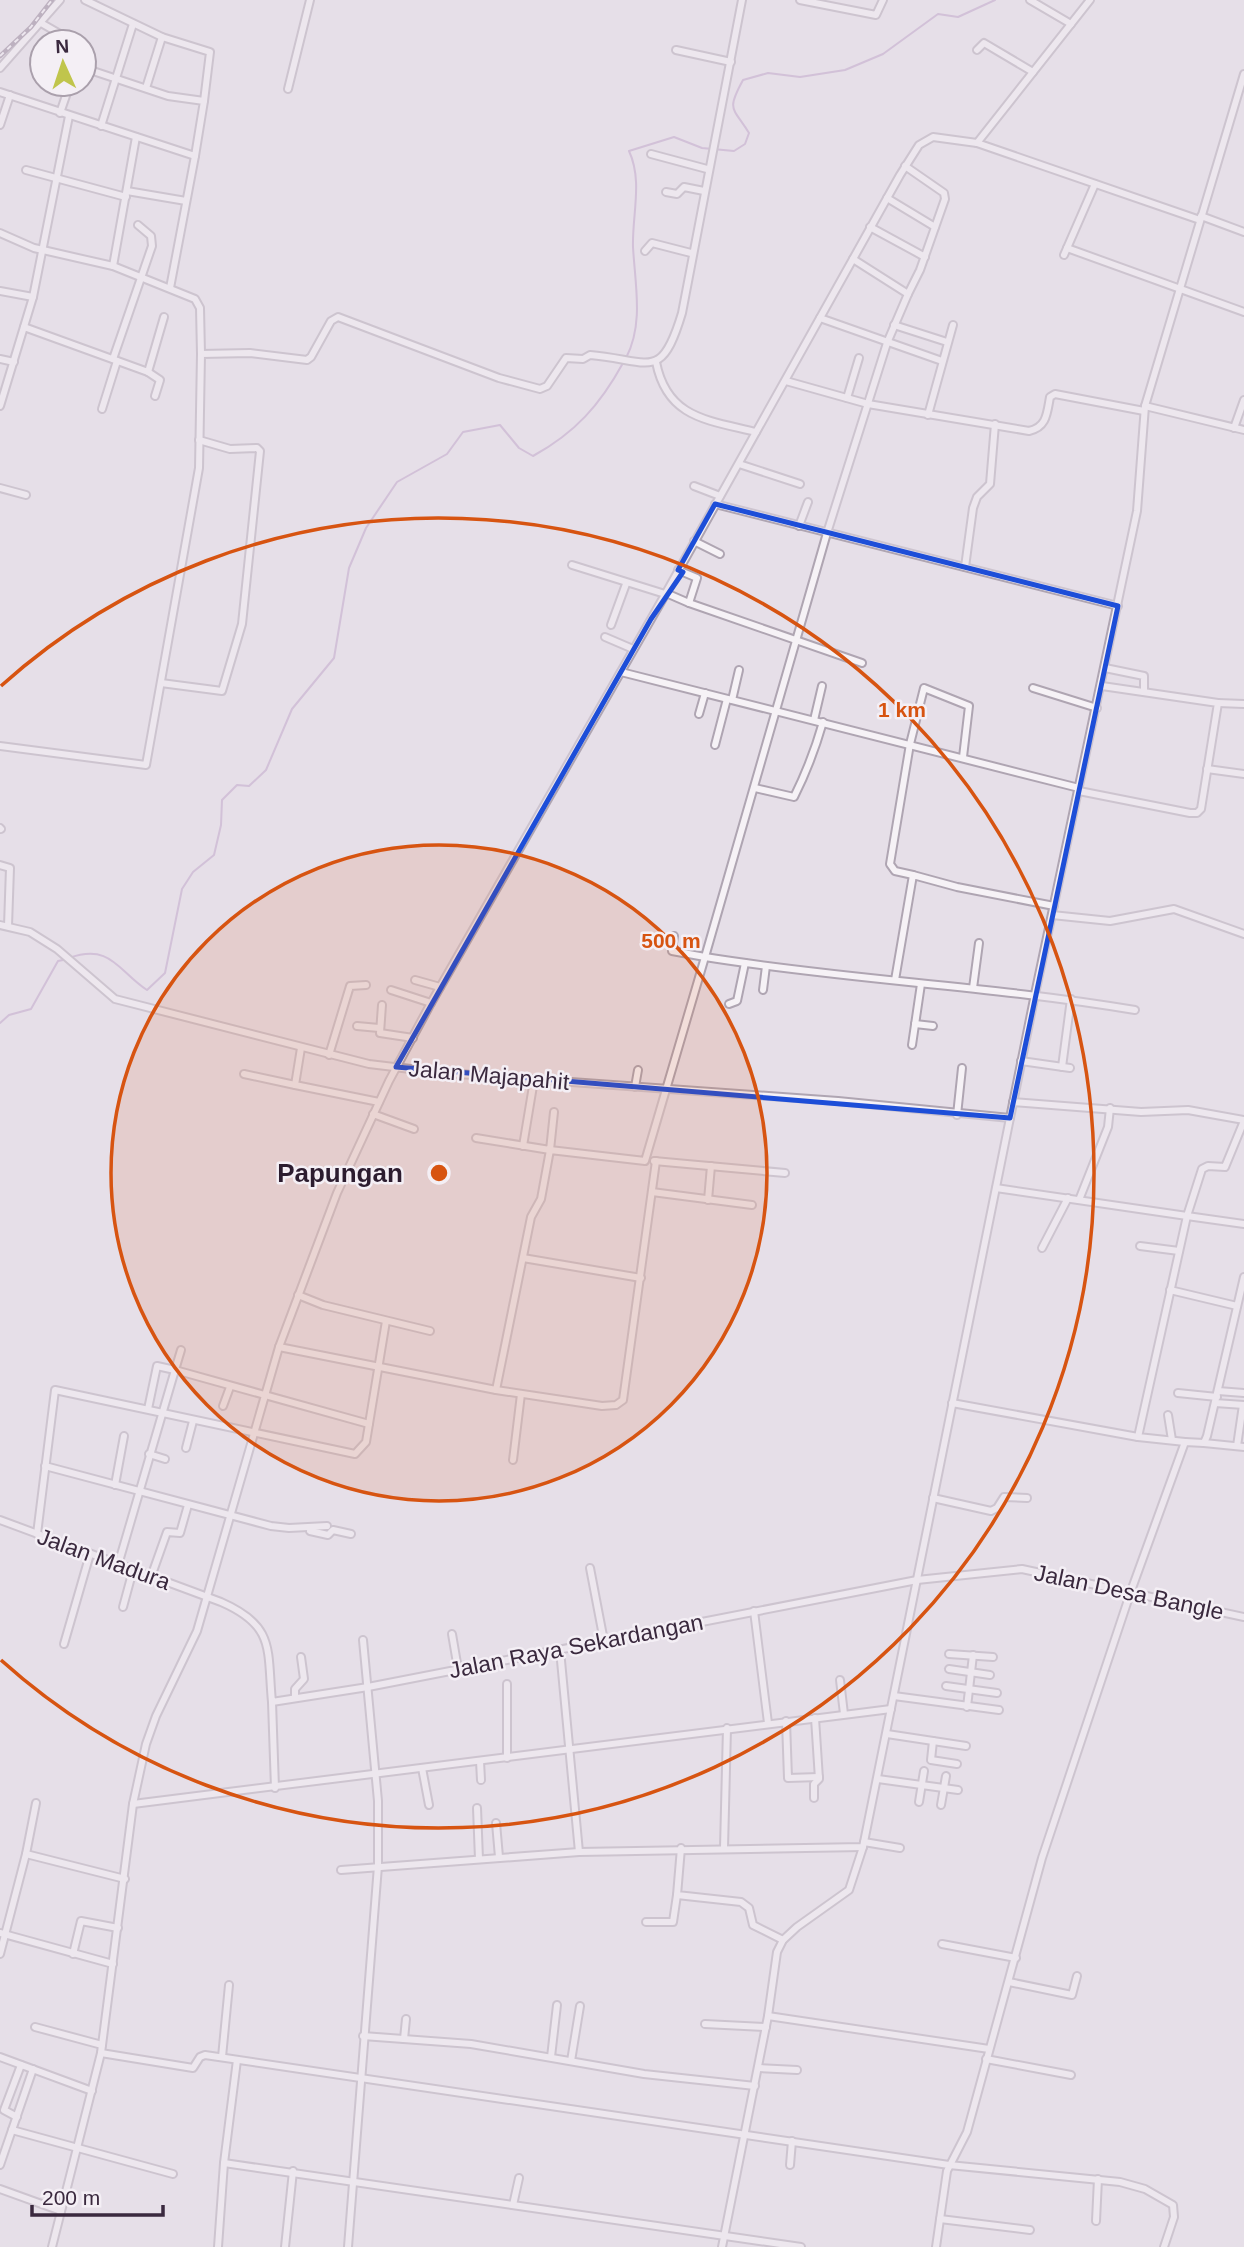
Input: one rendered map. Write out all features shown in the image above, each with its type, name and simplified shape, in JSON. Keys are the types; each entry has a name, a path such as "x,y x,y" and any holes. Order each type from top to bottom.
{"street":[{"path":"0,68 60,0"},
{"path":"85,0 162,37 211,54 170,288"},
{"path":"288,89 310,0"},
{"path":"201,354 250,353 305,360 335,317 499,377 540,389 547,386 565,358 583,359 590,355 656,362 670,348 678,324 742,0"},
{"path":"800,0 876,15 883,0"},
{"path":"1030,0 1070,24"},
{"path":"977,143 1090,0"},
{"path":"41,23 50,28"},
{"path":"101,126 133,24"},
{"path":"146,88 162,37"},
{"path":"977,50 984,43 1033,72"},
{"path":"676,50 731,62"},
{"path":"98,72 176,98 204,101"},
{"path":"722,2247 766,2027 777,1952 783,1940 849,1890 864,1844 1021,1061 1139,502 1144,408 1244,74"},
{"path":"0,92 195,156"},
{"path":"0,125 10,95"},
{"path":"60,113 65,98"},
{"path":"0,406 33,297 69,116"},
{"path":"52,2247 101,2053 133,1804 146,1744 156,1716 197,1631 279,1347 337,1193 396,1067 430,1003 666,593 905,166 919,145 933,137 977,143 1244,232"},
{"path":"113,266 135,138"},
{"path":"651,154 707,169"},
{"path":"645,1161 867,404 894,325 925,257 945,204 945,194 905,166"},
{"path":"26,170 100,193 186,201"},
{"path":"1095,184 1065,251 1179,287 1244,312"},
{"path":"666,192 677,194 684,187 704,191"},
{"path":"887,198 935,227"},
{"path":"102,409 140,276 153,241 138,225"},
{"path":"870,227 925,257"},
{"path":"0,233 44,249 113,266 198,302 201,354 199,468 146,765 0,746"},
{"path":"645,251 652,243 691,253"},
{"path":"853,259 908,294"},
{"path":"0,291 33,297"},
{"path":"148,372 164,317"},
{"path":"820,318 942,361"},
{"path":"894,325 947,342"},
{"path":"928,415 953,325"},
{"path":"24,327 148,372 160,380 155,397"},
{"path":"847,398 859,358"},
{"path":"0,359 14,362"},
{"path":"656,362 665,392 680,407 701,419 756,432"},
{"path":"786,381 867,404 1029,431 1037,429 1046,420 1050,397 1055,394 1144,408 1244,430"},
{"path":"1234,428 1244,400"},
{"path":"965,567 972,509 977,497 990,484 995,424"},
{"path":"161,683 223,691 242,624 255,525 256,448 230,449 199,440"},
{"path":"739,464 800,484"},
{"path":"694,486 720,496"},
{"path":"0,488 26,495"},
{"path":"799,526 808,502"},
{"path":"715,504 1118,606"},
{"path":"694,541 720,554"},
{"path":"572,565 626,584 666,593 862,663"},
{"path":"678,570 706,579"},
{"path":"689,603 697,578"},
{"path":"611,625 626,584"},
{"path":"606,637 633,649"},
{"path":"1105,668 1144,676 1144,692"},
{"path":"715,745 739,670"},
{"path":"621,672 963,757 1079,789 1197,813 1208,769 1218,703"},
{"path":"814,720 822,686"},
{"path":"1101,686 1218,703 1244,704"},
{"path":"1033,688 1097,708"},
{"path":"963,757 969,706 943,698 927,689 922,690 910,744 890,867 913,875 1054,906"},
{"path":"699,714 705,693"},
{"path":"755,788 794,797 801,776 811,764 823,722"},
{"path":"1208,769 1244,774"},
{"path":"0,865 10,868 4,926"},
{"path":"895,980 913,875"},
{"path":"1052,915 1110,921 1174,909 1244,934"},
{"name":"Jalan Majapahit","path":"4,926 30,932 57,949 114,999 329,1055 396,1067 534,1080 838,1101 957,1115 1010,1118"},
{"path":"674,936 672,951 705,957 921,984 1035,994 1135,1010"},
{"path":"973,988 979,943"},
{"path":"729,1004 736,1002 745,963"},
{"path":"763,989 766,966"},
{"path":"415,980 440,987"},
{"path":"912,1045 921,984"},
{"path":"329,1055 350,986 366,985"},
{"path":"391,990 430,1003"},
{"path":"1021,1061 1066,1067 1071,999"},
{"path":"382,1005 380,1034 413,1038"},
{"path":"915,1024 933,1027"},
{"path":"357,1026 379,1028"},
{"path":"295,1085 302,1048"},
{"path":"957,1115 962,1068"},
{"path":"635,1087 638,1070"},
{"path":"244,1074 379,1102"},
{"path":"523,1146 534,1080"},
{"path":"1013,1101 1141,1112 1188,1110 1244,1121 1225,1167 1208,1166 1202,1169 1187,1216 1138,1437"},
{"path":"1079,1200 1108,1127 1110,1108"},
{"path":"496,1390 530,1217 541,1199 554,1112"},
{"path":"373,1114 414,1129"},
{"path":"476,1138 645,1161 785,1173"},
{"path":"279,1347 521,1394 602,1406 622,1401 656,1161"},
{"path":"708,1200 711,1166"},
{"path":"996,1188 1244,1224"},
{"path":"652,1192 752,1205"},
{"path":"1042,1248 1068,1198"},
{"path":"1140,1245 1179,1251"},
{"path":"523,1258 641,1278"},
{"path":"1204,1443 1244,1277"},
{"path":"1170,1290 1237,1306"},
{"path":"298,1295 323,1305 430,1331"},
{"path":"37,1534 55,1390 355,1454 366,1443 386,1321"},
{"path":"118,1565 181,1350"},
{"path":"148,1409 157,1366 369,1424"},
{"path":"223,1406 230,1387"},
{"path":"952,1403 1084,1429 1138,1437 1240,1446 1243,1405 1217,1397 1178,1393"},
{"path":"1217,1397 1244,1393"},
{"path":"513,1460 521,1394"},
{"path":"1168,1415 1172,1440"},
{"path":"186,1448 193,1421"},
{"path":"115,1485 124,1436"},
{"path":"936,2247 949,2165 964,2138 1042,1858 1131,1591 1185,1442"},
{"path":"149,1454 165,1459"},
{"path":"45,1466 231,1517 289,1528 327,1525"},
{"path":"933,1497 988,1511 996,1510 1004,1497 1027,1499"},
{"path":"151,1577 167,1532 180,1533 188,1505"},
{"name":"Jalan Madura","path":"0,1520 208,1597"},
{"path":"310,1531 328,1535 333,1530 351,1534"},
{"path":"64,1644 90,1554"},
{"path":"590,1568 604,1641"},
{"name":"Jalan Desa Bangle","path":"1015,1568 1244,1617"},
{"name":"Jalan Raya Sekardangan","path":"272,1702 458,1670 917,1580 1015,1568"},
{"path":"123,1607 133,1570"},
{"path":"208,1597 250,1618 265,1634 272,1702 275,1788"},
{"path":"754,1611 768,1723"},
{"path":"452,1634 458,1670"},
{"path":"348,2247 355,2181 359,2079 378,1866 375,1774 363,1640"},
{"path":"561,1650 579,1852"},
{"path":"949,1654 993,1657"},
{"path":"967,1707 973,1656"},
{"path":"295,1699 295,1689 304,1676 301,1657"},
{"path":"949,1669 990,1675"},
{"path":"840,1680 844,1714"},
{"path":"507,1684 507,1758"},
{"path":"946,1686 997,1693"},
{"path":"894,1696 999,1710"},
{"path":"133,1804 891,1709"},
{"path":"814,1798 814,1784 819,1777 815,1718"},
{"path":"786,1721 788,1787"},
{"path":"724,1848 727,1728"},
{"path":"887,1734 966,1746"},
{"path":"933,1741 931,1760 957,1764"},
{"path":"480,1761 481,1780"},
{"path":"422,1768 429,1805"},
{"path":"919,1802 924,1771"},
{"path":"941,1805 946,1776"},
{"path":"788,1778 819,1777"},
{"path":"878,1779 958,1790"},
{"path":"0,1954 2,1934 26,1854 36,1804"},
{"path":"477,1808 479,1859"},
{"path":"496,1823 499,1857"},
{"path":"341,1870 579,1852 864,1844 900,1847"},
{"path":"646,1922 673,1922 681,1849"},
{"path":"26,1854 125,1879"},
{"path":"677,1895 744,1903 750,1911 753,1925 783,1940"},
{"path":"73,1954 82,1921 118,1928"},
{"path":"2,1934 113,1964"},
{"path":"942,1944 1016,1958"},
{"path":"1009,1982 1072,1995 1077,1976"},
{"path":"222,2057 229,1985"},
{"path":"551,2057 557,2005"},
{"path":"571,2061 580,2006"},
{"path":"768,2016 989,2049"},
{"path":"404,2039 405,2019"},
{"path":"705,2024 766,2027"},
{"path":"36,2027 102,2045"},
{"path":"363,2036 471,2044 602,2068 755,2086"},
{"path":"101,2053 194,2068 201,2056 222,2057 949,2165 1098,2179 1145,2189 1171,2203 1174,2217 1164,2247"},
{"path":"0,2057 92,2091"},
{"path":"986,2059 1071,2075"},
{"path":"218,2247 224,2163 237,2060"},
{"path":"17,2117 4,2110 21,2065"},
{"path":"758,2068 797,2070"},
{"path":"0,2165 33,2069"},
{"path":"12,2130 173,2174"},
{"path":"790,2165 792,2141"},
{"path":"224,2163 801,2247"},
{"path":"285,2247 293,2171"},
{"path":"513,2205 519,2178"},
{"path":"1096,2221 1098,2179"},
{"path":"0,2189 61,2211"},
{"path":"940,2219 1030,2230"}],"highlighted area":[{"path":"715,504 1118,606 1010,1118 396,1067 651,619 683,572 678,570"}],"waterway":[{"path":"626,358 632,345 637,318 633,247 636,186 629,151 674,137 702,148 734,151 745,144 749,133 733,104 743,80 768,73 800,77 845,70 883,54 938,14 958,17 995,0"},
{"path":"69,958 83,954 104,957 113,961 147,990 165,973 182,889 193,872 214,855 221,825 222,800 237,785 249,786 266,770 292,709 334,658 349,568 366,528 397,482 447,454 463,432 500,425 519,448 533,456 562,438 585,417 623,363"},
{"path":"0,1023 9,1015 31,1009 58,961 63,960"}],"railway":[{"path":"0,56 31,27 52,0"}],"district":[{"name":"Papungan","path":"340,1173"}]}
